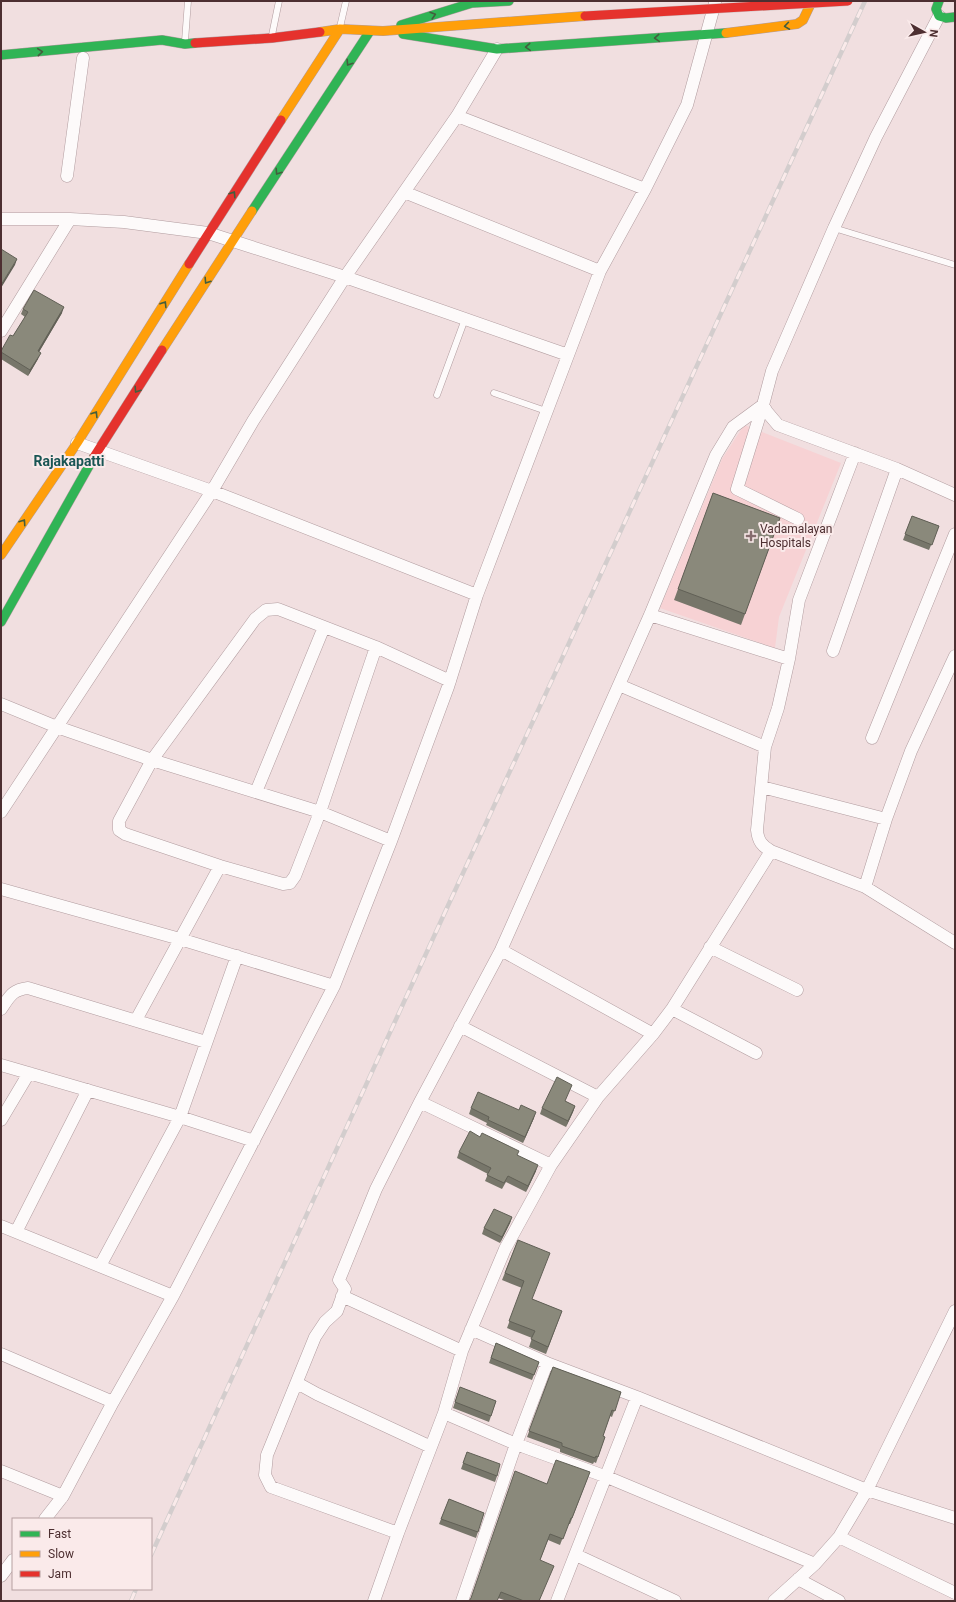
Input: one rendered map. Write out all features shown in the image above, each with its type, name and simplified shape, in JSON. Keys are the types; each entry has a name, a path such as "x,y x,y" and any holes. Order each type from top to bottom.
{"main road":[{"path":"383,31 472,2 509,1"},
{"path":"163,51 185,44 272,38 340,29 383,31 497,49 706,34 777,28 798,24 803,20 812,1"},
{"path":"383,31 585,16 848,1"},
{"path":"939,1 936,8 939,16 946,18 955,17"},
{"path":"1,555 77,443 208,233 340,29"},
{"path":"1,622 98,450 370,30"},
{"path":"1,54 162,40 185,44"}],"street":[{"path":"46,1518 63,1496 113,1402 173,1296 334,986 391,841 450,681 477,595 600,271 645,189 687,104 716,1"},
{"path":"798,519 737,489 772,371 834,228 876,137 939,16"},
{"path":"1,812 212,491 253,421 345,277 457,116 497,49"},
{"path":"67,176 83,58"},
{"path":"457,116 645,189"},
{"path":"404,192 600,271"},
{"path":"1,219 70,219 124,222 208,233 345,277 568,355"},
{"path":"1,331 70,219"},
{"path":"763,405 778,424 897,469 955,495"},
{"path":"398,1533 271,1487 265,1475 267,1455 315,1337 325,1322 337,1311 345,1289 339,1280 376,1189 420,1102 501,950 650,615 716,455 733,427 763,405"},
{"path":"77,443 212,491 477,595"},
{"path":"855,453 798,600 789,659 778,708 765,747 757,830 758,839 763,846 771,851 865,887 955,943"},
{"path":"832,651 897,469"},
{"path":"872,738 955,534"},
{"path":"376,647 320,812 295,876 290,883 283,884 220,866 125,834 119,830 119,822 152,760 255,619 266,610 278,609 324,626 376,647 450,681"},
{"path":"650,615 789,659"},
{"path":"256,792 324,626"},
{"path":"865,887 886,819 911,751 955,656"},
{"path":"619,685 765,747"},
{"path":"1,704 57,727 152,760 320,812 391,841"},
{"path":"762,787 886,819"},
{"path":"374,1601 398,1533 444,1414 462,1351 505,1249 551,1165 598,1097 653,1034 672,1009 771,851"},
{"path":"136,1020 220,866"},
{"path":"1,889 180,939 334,986"},
{"path":"710,947 797,990"},
{"path":"501,950 653,1034"},
{"path":"100,1266 180,1117 237,956"},
{"path":"1,1009 11,994 18,989 28,988 206,1042"},
{"path":"672,1009 756,1053"},
{"path":"460,1026 598,1097"},
{"path":"1,1065 180,1117 254,1141"},
{"path":"1,1120 29,1073"},
{"path":"16,1232 88,1090"},
{"path":"420,1102 551,1165"},
{"path":"1,1226 173,1296"},
{"path":"342,1296 462,1351"},
{"path":"774,1601 815,1564 839,1537 867,1490 955,1311"},
{"path":"471,1329 547,1362 638,1396 867,1490 955,1518"},
{"path":"1,1354 113,1402"},
{"path":"462,1601 516,1444 547,1362"},
{"path":"297,1383 316,1394 431,1447"},
{"path":"557,1601 638,1396"},
{"path":"444,1414 516,1444 607,1476 815,1564"},
{"path":"1,1471 63,1496"},
{"path":"839,1537 955,1593"},
{"path":"576,1555 675,1601"},
{"path":"1,1576 12,1561"},
{"path":"798,1579 839,1601"}],"lane":[{"path":"185,44 188,1"},
{"path":"272,38 279,1"},
{"path":"340,29 346,1"},
{"path":"834,228 955,266"},
{"path":"437,395 465,319"},
{"path":"494,393 546,411"}],"shaded area":[{"name":"Vadamalayan Hospitals","path":"744,425 841,463 779,617 775,648 660,608 722,459"}],"building":[{"path":"1,249 17,259 1,285"},
{"path":"34,290 64,307 38,351 41,353 30,370 1,351 10,335 13,336 28,312 23,309"},
{"path":"713,493 780,518 745,614 678,589"},
{"path":"912,516 939,526 932,545 905,534"},
{"path":"557,1077 572,1085 565,1101 575,1106 568,1121 542,1108"},
{"path":"478,1092 519,1110 521,1105 536,1112 525,1137 488,1120 489,1117 471,1108"},
{"path":"470,1131 480,1137 482,1133 519,1151 517,1155 538,1165 528,1186 508,1176 504,1183 487,1175 491,1168 459,1152"},
{"path":"494,1209 512,1217 502,1237 484,1228"},
{"path":"518,1240 550,1253 532,1299 562,1311 548,1347 531,1339 535,1331 509,1321 524,1281 505,1273"},
{"path":"496,1343 539,1362 534,1375 491,1358"},
{"path":"553,1367 621,1392 615,1411 612,1410 603,1436 605,1437 598,1457 596,1456 595,1458 562,1446 562,1443 529,1431"},
{"path":"460,1387 496,1401 491,1416 455,1402"},
{"path":"467,1452 500,1464 497,1476 463,1463"},
{"path":"556,1460 590,1472 563,1539 550,1534 540,1560 554,1566 539,1601 524,1601 501,1592 497,1601 469,1601 515,1471 547,1484"},
{"path":"449,1499 484,1513 478,1532 441,1519"}],"railway":[{"path":"152,1553 446,910 865,1"},
{"path":"131,1601 136,1590"}],"traffic: fast":[{"path":"401,25 472,3 509,1"},
{"path":"939,1 936,9 939,16 946,18 955,17"},
{"path":"252,211 370,31"},
{"path":"403,34 497,49 726,33"},
{"path":"1,55 162,40 185,44 195,43"},
{"path":"1,622 94,457"}],"traffic: slow":[{"path":"726,33 797,24 803,20 812,1"},
{"path":"320,32 340,29 383,31 585,16"},
{"path":"281,120 340,29"},
{"path":"162,350 252,211"},
{"path":"1,555 77,443 189,264"}],"traffic: jam":[{"path":"585,16 848,1"},
{"path":"195,43 272,38 320,32"},
{"path":"189,264 281,120"},
{"path":"94,457 162,350"}],"place":[{"name":"Vadamalayan Hospitals","path":"751,536"}],"district":[{"name":"Rajakapatti","path":"69,461"}]}
